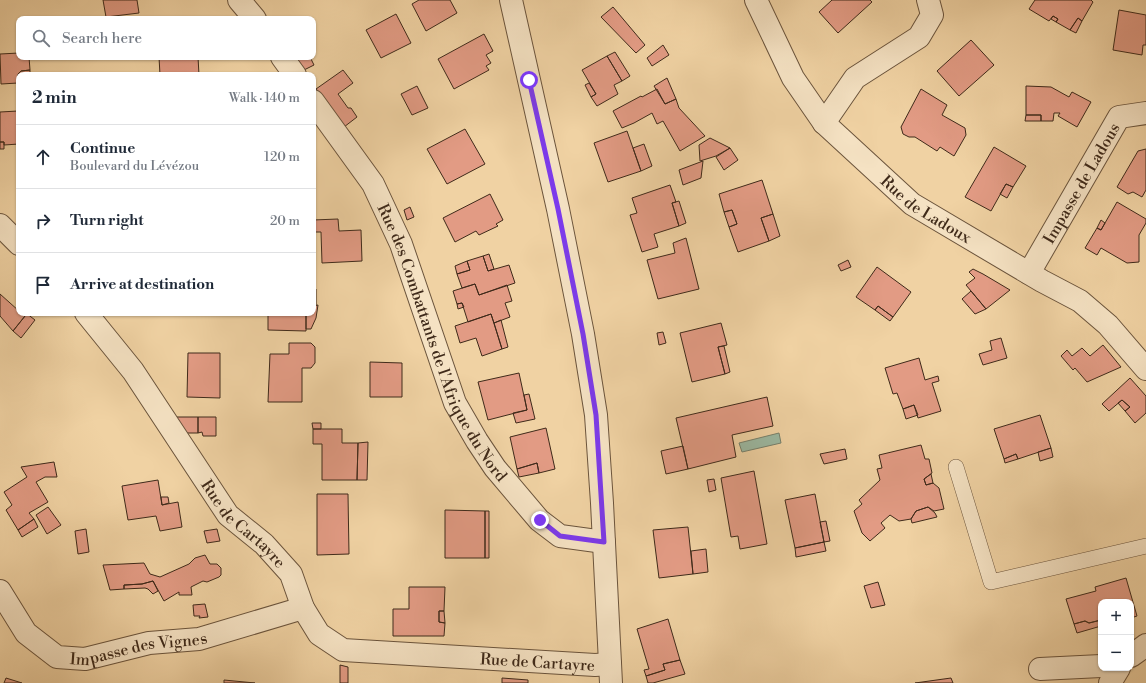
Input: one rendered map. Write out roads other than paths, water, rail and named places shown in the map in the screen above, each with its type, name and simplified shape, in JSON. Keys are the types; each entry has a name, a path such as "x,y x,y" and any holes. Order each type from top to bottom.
{"street":[{"path":"239,0 252,16"},
{"path":"511,0 558,209 583,334 596,415 611,674"},
{"name":"Rue de Ladoux","path":"756,0 793,78 824,123 912,204 1029,273 1080,301 1108,325 1146,369"},
{"path":"824,123 856,78 919,37 932,15 928,0"},
{"path":"284,60 293,72"},
{"name":"Rue des Combattants de l'Afrique du Nord","path":"316,105 373,184 401,244 455,403 480,446 495,468 540,520 560,536 604,542"},
{"name":"Impasse de Ladous","path":"1029,273 1119,117 1146,113"},
{"path":"0,225 16,241"},
{"name":"Rue de Cartayre","path":"88,316 133,372 228,515 264,544 291,574 303,608 319,634 343,650 587,664 611,674"},
{"name":"Impasse des Vignes","path":"0,591 26,633 57,657 85,659 149,643 199,639 303,608"},
{"path":"1134,654 1146,644"},
{"path":"1040,669 1098,666"},
{"path":"1110,683 1117,671"}],"lane":[{"path":"956,467 991,582 1146,546"}]}
